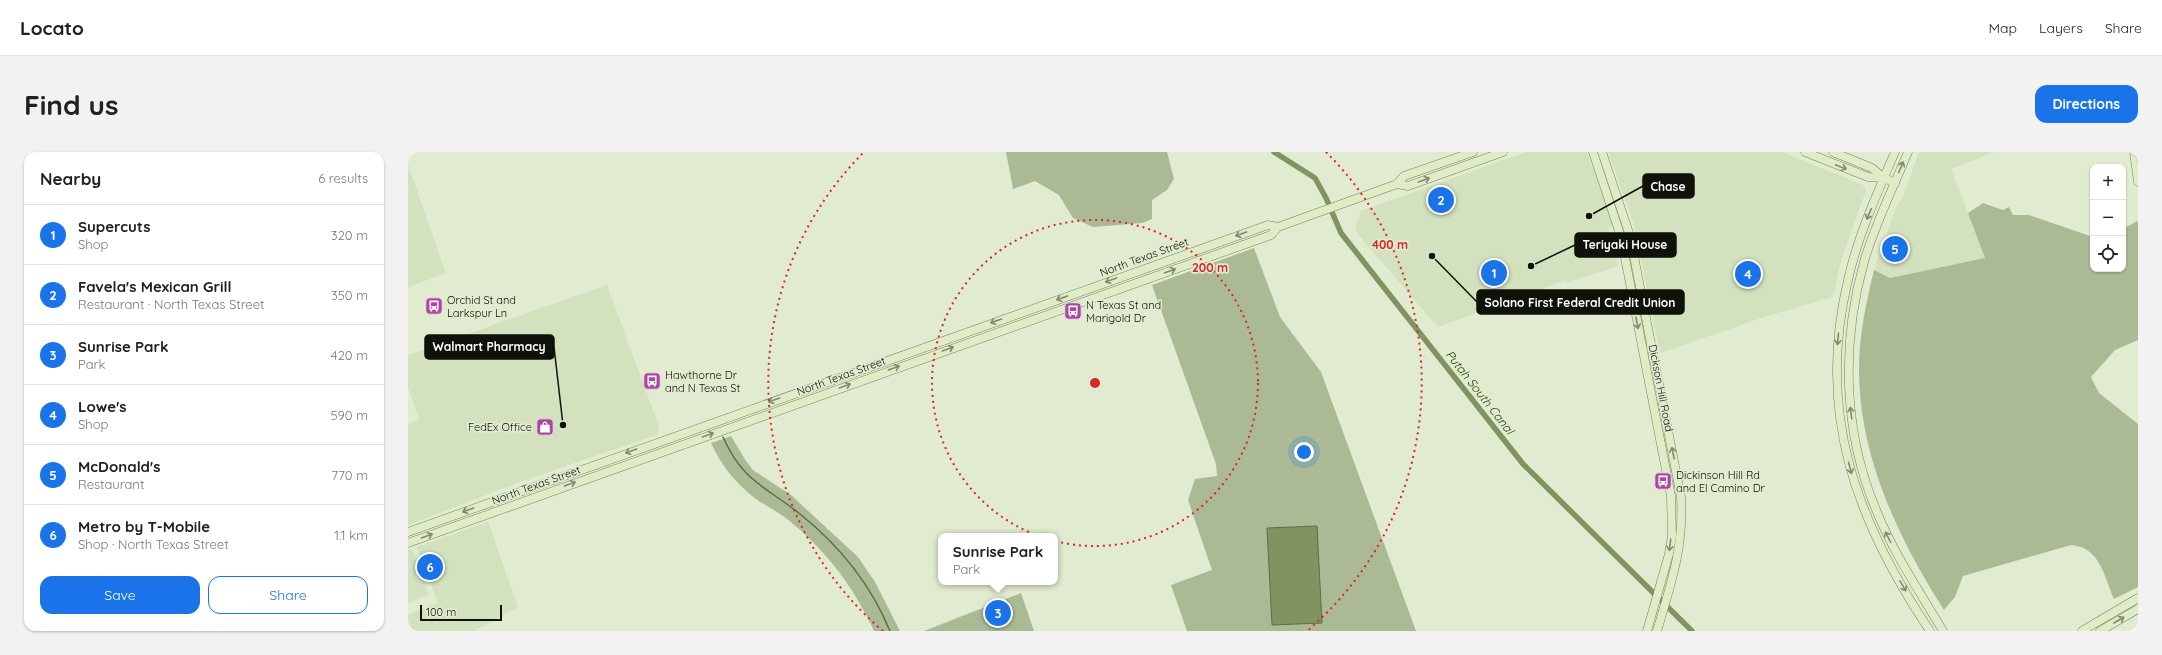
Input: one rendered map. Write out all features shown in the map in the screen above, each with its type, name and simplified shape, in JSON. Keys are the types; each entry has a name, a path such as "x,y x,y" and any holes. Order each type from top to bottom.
{"main road":[{"name":"North Texas Street","path":"408,532 1261,227 1268,225 1278,226 1330,208 1397,184 1404,176 1473,152"},
{"name":"North Texas Street","path":"1397,184 1408,186 1503,152"},
{"name":"Dickson Hill Road","path":"1592,152 1621,238 1671,496 1671,542 1666,570 1646,631"},
{"name":"Dickson Hill Road","path":"1602,152 1630,236 1681,497 1682,516 1680,549 1667,600 1657,631"},
{"path":"1805,152 1868,177 1884,178"},
{"path":"1833,152 1872,168 1884,178 1895,183"},
{"path":"1895,152 1857,247 1844,299 1837,356 1839,414 1852,475 1866,517 1883,552 1930,631"},
{"path":"1908,152 1872,238 1855,300 1849,356 1851,412 1863,472 1877,512 1893,546 1943,631"},
{"path":"2134,152 2138,182"},
{"name":"North Texas Street","path":"408,543 1271,235 1278,226"},
{"path":"2082,631 2138,598"},
{"path":"2100,631 2138,609"}],"shaded area":[{"path":"1006,152 1167,152 1174,179 1167,190 1152,200 1152,219 1142,223 1093,227 1073,218 1059,195 1035,181 1013,189"},
{"path":"1526,152 1587,152 1615,225 1608,228 1619,266 1566,283 1565,280 1438,327 1357,233 1355,228 1361,211"},
{"path":"1608,152 1782,152 1863,185 1866,190 1840,264 1833,297 1767,316 1660,353 1634,224"},
{"path":"1919,152 1994,152 1951,169 1986,258 1890,278 1874,270 1896,207 1902,199"},
{"path":"408,165 446,273 408,287"},
{"path":"1983,203 2003,210 2009,207 2013,215 2029,215 2090,236 2090,272 2126,272 2126,227 2137,221 2138,223 2138,340 2115,350 2091,377 2099,393 2138,424 2138,587 2114,599 2104,572 2095,557 2089,551 2081,547 2071,545 1963,576 1955,597 1944,610 1911,554 1884,495 1874,465 1866,433 1861,401 1859,369 1860,344 1868,295 1874,270 1890,278 1985,258 1968,213"},
{"path":"1254,248 1280,317 1321,372 1416,631 1187,631 1171,585 1212,570 1188,500 1195,479 1217,476 1216,464 1152,285"},
{"path":"607,285 658,424 659,429 657,435 522,481 408,525 408,424 419,420 408,387 408,355"},
{"path":"731,436 753,470 791,495 858,557 875,582 900,631 874,631 848,584 826,556 787,519 756,499 736,480 719,459 711,443"},
{"path":"488,522 518,607 474,631 408,631 408,615 438,603 417,547"},
{"path":"1317,526 1322,623 1272,625 1267,528"},
{"path":"412,549 429,595 408,603 408,550"},
{"path":"1021,593 1034,631 924,631"}],"waterway":[{"name":"Putah South Canal","path":"1274,152 1315,178 1326,198 1341,233 1523,464 1692,631"},
{"path":"723,437 731,452 747,474 815,526 841,553 864,582 874,598 890,631"}],"place":[{"name":"Favela's Mexican Grill","path":"1441,200"},
{"name":"Chase","path":"1589,216"},
{"name":"McDonald's","path":"1895,249"},
{"name":"Solano First Federal Credit Union","path":"1432,256"},
{"name":"Teriyaki House","path":"1531,266"},
{"name":"Supercuts","path":"1494,273"},
{"name":"Lowe's","path":"1748,274"},
{"name":"Orchid St and Larkspur Ln","path":"434,306"},
{"name":"N Texas St and Marigold Dr","path":"1073,311"},
{"name":"Hawthorne Dr and N Texas St","path":"652,381"},
{"name":"Walmart Pharmacy","path":"563,425"},
{"name":"FedEx Office","path":"545,427"},
{"name":"Dickinson Hill Rd and El Camino Dr","path":"1663,481"},
{"name":"Metro by T-Mobile","path":"430,567"},
{"name":"Sunrise Park","path":"998,613"}]}
